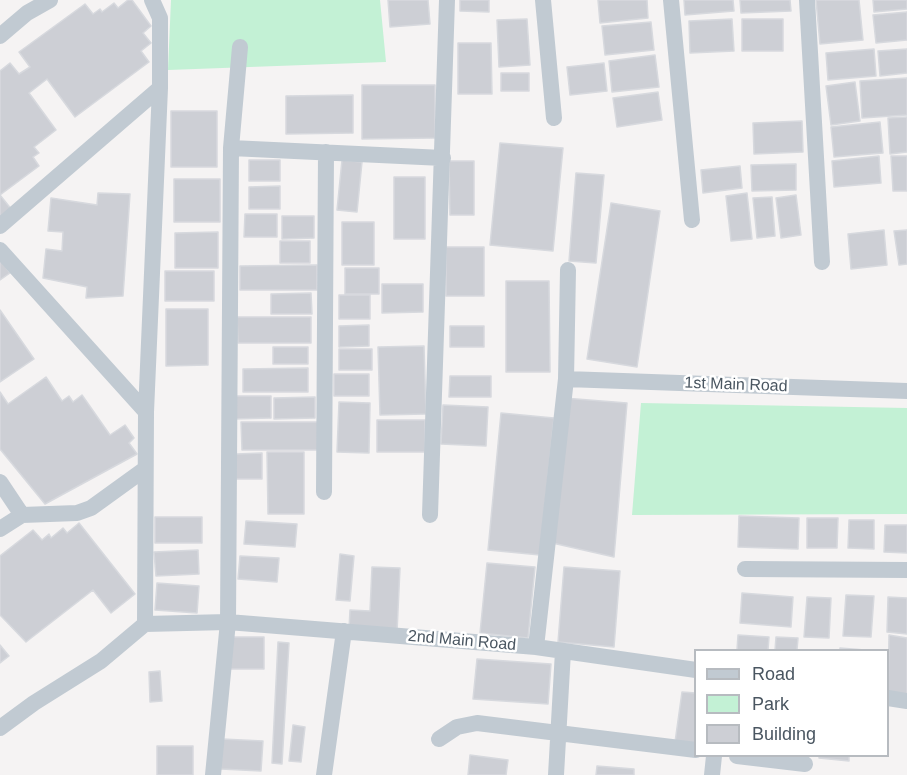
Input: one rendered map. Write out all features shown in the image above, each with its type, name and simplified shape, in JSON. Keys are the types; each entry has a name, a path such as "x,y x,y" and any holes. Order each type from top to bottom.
{"street":[{"path":"0,36 27,13 50,0"},
{"path":"0,728 34,703 101,662 145,624 146,412 160,88 160,18 152,0"},
{"path":"430,515 447,0"},
{"path":"543,0 554,118"},
{"path":"671,0 692,220"},
{"path":"807,0 822,262"},
{"path":"213,775 228,622 231,148 240,47"},
{"path":"0,226 160,88"},
{"path":"231,148 442,158"},
{"path":"324,492 326,152"},
{"path":"0,250 146,412"},
{"path":"536,646 566,379 568,270"},
{"name":"1st Main Road","path":"566,379 907,391"},
{"path":"0,529 22,515 77,513 91,508 145,469"},
{"path":"0,482 22,515"},
{"path":"745,569 907,570"},
{"name":"2nd Main Road","path":"145,624 228,622 536,646 694,670"},
{"path":"324,775 344,631"},
{"path":"556,775 563,651"},
{"path":"889,698 907,701"},
{"path":"439,739 457,728 477,723 694,750"},
{"path":"712,775 714,757"},
{"path":"745,757 805,765"}],"green space":[{"path":"171,0 380,0 386,62 168,70"},
{"path":"641,403 907,408 907,514 632,515"}],"building":[{"path":"128,0 132,0 151,26 143,33 151,43 141,51 149,62 75,117 47,79 29,93 56,130 34,147 39,153 33,157 39,166 0,195 0,71 10,63 19,74 30,67 19,52 85,4 93,14 100,9 102,12 114,3 118,8"},
{"path":"388,0 428,0 430,24 390,27"},
{"path":"460,0 489,0 489,12 460,11"},
{"path":"598,0 647,0 648,18 600,23"},
{"path":"684,0 733,0 734,11 685,15"},
{"path":"740,0 790,0 791,11 741,13"},
{"path":"816,0 859,0 863,40 820,44"},
{"path":"873,0 907,0 907,9 874,12"},
{"path":"907,12 907,40 876,43 873,15"},
{"path":"527,19 530,65 499,67 497,20"},
{"path":"732,19 734,51 690,53 689,21"},
{"path":"742,19 783,19 783,51 742,51"},
{"path":"651,22 654,50 605,55 602,26"},
{"path":"458,43 491,43 492,94 458,94"},
{"path":"874,49 876,76 828,80 826,53"},
{"path":"907,49 907,73 880,76 878,51"},
{"path":"655,55 659,87 612,92 609,61"},
{"path":"604,63 607,91 570,95 567,67"},
{"path":"501,73 529,73 529,91 501,91"},
{"path":"907,78 907,115 862,118 860,81"},
{"path":"855,82 860,121 831,125 826,86"},
{"path":"362,85 435,85 435,138 362,139"},
{"path":"658,92 662,120 617,127 613,98"},
{"path":"353,95 353,133 286,134 286,96"},
{"path":"171,111 217,111 217,167 171,167"},
{"path":"907,117 907,152 890,154 888,118"},
{"path":"802,121 803,152 754,154 753,123"},
{"path":"880,122 883,153 834,157 831,127"},
{"path":"500,143 563,148 553,251 490,245"},
{"path":"879,156 881,183 834,187 832,161"},
{"path":"891,156 907,156 907,191 893,191"},
{"path":"249,160 280,160 280,181 249,181"},
{"path":"342,160 362,162 357,212 337,210"},
{"path":"449,161 474,161 474,215 450,215"},
{"path":"796,164 796,190 752,191 751,165"},
{"path":"740,166 742,188 703,193 701,170"},
{"path":"576,173 604,175 596,263 569,261"},
{"path":"394,177 425,177 425,239 394,239"},
{"path":"174,179 220,179 220,222 174,222"},
{"path":"280,186 280,209 249,209 249,187"},
{"path":"98,193 130,194 123,296 86,298 87,287 43,278 46,249 62,251 63,232 48,231 51,198 97,205"},
{"path":"747,193 752,239 731,241 726,196"},
{"path":"0,195 12,210 0,219"},
{"path":"796,195 801,235 781,238 776,198"},
{"path":"772,197 775,236 757,238 753,198"},
{"path":"611,203 660,211 637,367 587,359"},
{"path":"245,214 277,214 277,237 244,237"},
{"path":"282,216 314,216 314,238 282,239"},
{"path":"342,222 374,222 374,265 342,265"},
{"path":"884,230 887,265 851,269 848,234"},
{"path":"907,230 907,264 899,265 894,231"},
{"path":"218,232 218,268 175,268 175,233"},
{"path":"280,241 310,241 310,263 280,263"},
{"path":"446,247 484,247 484,296 446,296"},
{"path":"0,259 10,273 0,280"},
{"path":"317,265 317,290 240,290 240,266"},
{"path":"345,268 379,268 379,294 345,294"},
{"path":"165,271 214,271 214,301 165,301"},
{"path":"506,281 549,281 550,372 506,372"},
{"path":"382,284 423,284 423,312 382,313"},
{"path":"311,293 312,314 271,314 271,294"},
{"path":"339,295 370,295 370,319 339,319"},
{"path":"166,309 208,309 208,365 166,366"},
{"path":"0,310 34,359 0,382"},
{"path":"237,317 311,317 311,343 238,343"},
{"path":"369,325 369,346 339,347 339,326"},
{"path":"450,326 484,326 484,347 450,347"},
{"path":"424,346 426,414 380,415 378,347"},
{"path":"273,347 308,347 308,364 273,364"},
{"path":"339,349 372,349 372,370 339,370"},
{"path":"308,368 308,392 243,392 243,369"},
{"path":"334,374 369,374 369,396 334,396"},
{"path":"450,376 491,376 491,397 449,397"},
{"path":"46,377 62,401 69,396 73,402 82,395 110,435 125,425 134,438 129,443 137,454 45,504 0,449 0,392 8,404"},
{"path":"233,396 271,396 271,418 233,419"},
{"path":"315,397 315,418 274,419 274,398"},
{"path":"564,398 627,403 614,557 548,542"},
{"path":"339,402 370,403 369,453 337,452"},
{"path":"443,405 488,407 486,446 441,444"},
{"path":"501,413 554,418 540,555 488,550"},
{"path":"377,420 425,420 425,452 377,452"},
{"path":"241,422 319,422 319,450 242,450"},
{"path":"267,452 304,452 304,514 268,514"},
{"path":"262,453 262,479 236,479 236,454"},
{"path":"739,516 799,518 798,549 738,547"},
{"path":"155,517 202,517 202,543 155,543"},
{"path":"807,518 838,518 837,548 807,548"},
{"path":"849,520 874,520 874,549 848,548"},
{"path":"246,521 297,524 295,547 244,544"},
{"path":"79,523 135,594 111,613 93,590 26,642 0,615 0,556 33,530 42,540 49,534 51,538 63,528 67,533"},
{"path":"885,525 907,525 907,553 884,552"},
{"path":"198,550 199,574 156,576 154,552"},
{"path":"340,554 354,556 350,601 336,600"},
{"path":"240,556 279,558 277,582 238,579"},
{"path":"487,563 535,567 528,638 480,633"},
{"path":"372,567 400,568 397,632 349,629 350,610 370,611"},
{"path":"564,567 620,571 614,647 558,642"},
{"path":"157,583 199,586 197,613 155,610"},
{"path":"742,593 793,597 791,627 740,623"},
{"path":"846,595 874,596 871,637 843,636"},
{"path":"807,597 831,598 829,638 804,637"},
{"path":"888,597 907,598 907,634 887,632"},
{"path":"738,635 769,637 768,649 737,649"},
{"path":"889,635 907,638 907,698 889,695"},
{"path":"230,637 264,637 264,669 230,669"},
{"path":"776,637 798,638 797,649 775,649"},
{"path":"278,642 289,643 282,764 272,763"},
{"path":"0,645 9,656 0,663"},
{"path":"477,659 551,664 548,704 473,699"},
{"path":"160,671 162,701 150,702 149,672"},
{"path":"682,692 694,693 694,744 675,742"},
{"path":"293,725 305,727 301,762 289,761"},
{"path":"222,739 263,741 261,771 221,769"},
{"path":"157,746 193,746 193,775 157,775"},
{"path":"470,755 508,760 506,775 468,775"},
{"path":"849,757 849,761 819,758"},
{"path":"597,766 634,769 634,775 596,775"}]}
